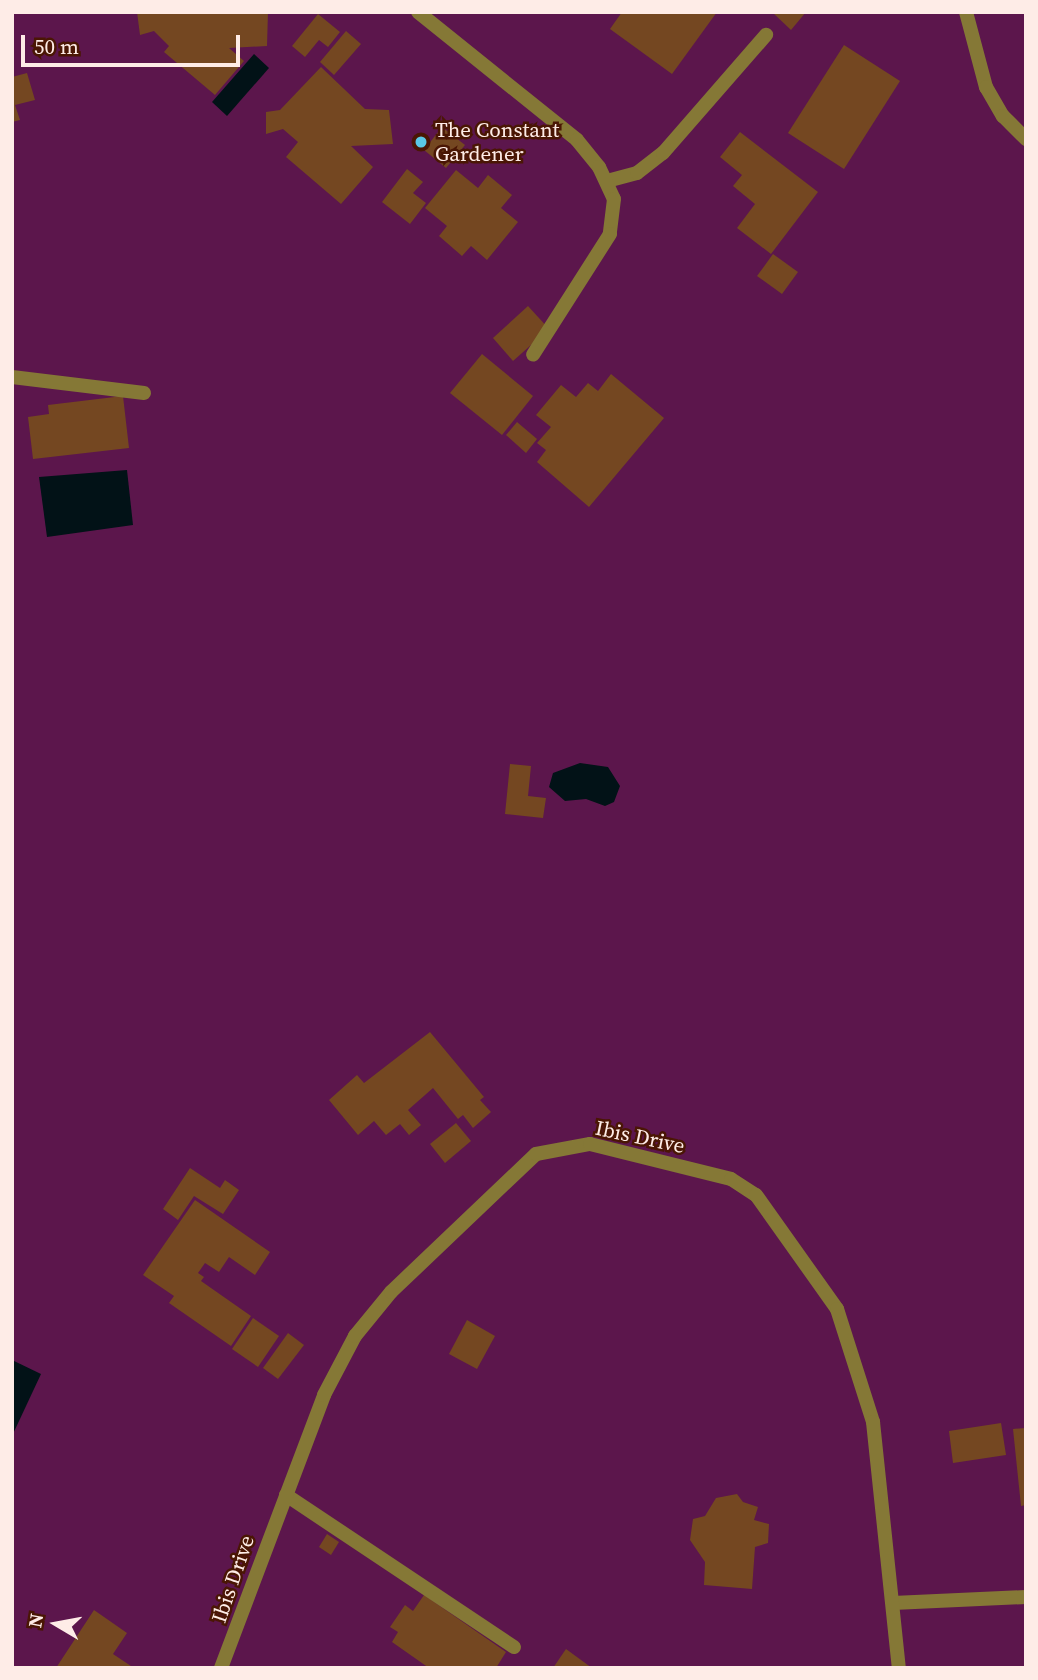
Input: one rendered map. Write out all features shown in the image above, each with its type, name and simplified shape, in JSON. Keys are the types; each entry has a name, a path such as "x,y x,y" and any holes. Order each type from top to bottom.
{"street":[{"path":"418,12 577,140 607,181 614,199 610,234 533,355"},
{"path":"967,12 986,87 1003,116 1026,139"},
{"path":"607,181 637,173 663,153 766,35"},
{"path":"12,377 144,393"},
{"name":"Ibis Drive","path":"221,1668 324,1395 355,1336 391,1292 536,1154 590,1144 731,1179 756,1195 837,1309 873,1422 899,1668"},
{"path":"286,1496 514,1647"},
{"path":"893,1603 1026,1597"}],"shaded area":[{"path":"12,12 1026,12 1026,1668 12,1668"},
{"path":"254,54 269,68 227,116 212,102"},
{"path":"127,470 133,525 47,537 39,477"},
{"path":"580,763 608,767 620,786 614,802 605,806 586,799 565,801 549,787 553,773"},
{"path":"12,1360 41,1374 12,1436"}],"building":[{"path":"137,12 268,12 267,46 229,48 244,61 215,95 164,52 169,46 154,31 140,35"},
{"path":"622,12 717,12 672,74 610,29"},
{"path":"772,12 806,12 791,30"},
{"path":"318,14 340,32 328,47 319,40 305,57 292,46"},
{"path":"346,31 361,44 334,75 320,62"},
{"path":"844,45 900,81 844,169 788,133"},
{"path":"321,67 365,109 389,110 393,144 351,146 373,167 341,204 286,157 298,142 283,129 266,134 266,112 280,110"},
{"path":"27,73 35,100 15,105 20,120 12,122 12,77"},
{"path":"442,127 465,145 446,168 424,150"},
{"path":"740,132 818,192 771,254 737,228 755,204 733,186 742,175 720,157"},
{"path":"407,169 423,182 413,193 426,203 410,224 382,202"},
{"path":"456,170 478,188 488,175 512,195 501,208 518,222 487,260 471,246 462,256 439,236 447,226 425,208"},
{"path":"773,254 798,272 782,294 757,276"},
{"path":"528,306 549,329 513,361 493,338"},
{"path":"482,354 533,396 502,435 450,393"},
{"path":"611,374 664,418 589,507 537,462 546,450 537,443 551,427 536,415 561,385 576,397 588,383 598,391"},
{"path":"123,396 129,448 33,459 28,417 49,414 48,405"},
{"path":"517,422 537,439 526,453 506,435"},
{"path":"510,764 531,766 528,796 546,798 543,818 505,814"},
{"path":"430,1032 484,1097 480,1100 491,1112 473,1128 463,1115 458,1119 433,1088 408,1110 421,1125 409,1135 400,1124 386,1135 374,1121 358,1135 329,1100 357,1075 364,1083"},
{"path":"456,1123 471,1141 445,1163 430,1144"},
{"path":"190,1168 220,1188 225,1180 239,1190 223,1214 194,1196 178,1220 163,1209"},
{"path":"195,1200 270,1252 255,1275 229,1257 219,1272 205,1263 198,1273 204,1277 201,1281 251,1316 231,1346 169,1303 174,1296 143,1275"},
{"path":"253,1318 279,1336 258,1367 232,1349"},
{"path":"467,1320 495,1336 477,1369 449,1354"},
{"path":"288,1333 304,1345 278,1379 263,1368"},
{"path":"1001,1423 1006,1455 953,1463 949,1431"},
{"path":"1026,1428 1026,1505 1021,1506 1013,1429"},
{"path":"737,1494 743,1502 758,1507 754,1520 769,1524 768,1543 755,1547 752,1589 704,1585 705,1562 690,1540 693,1519 705,1516 716,1498"},
{"path":"327,1534 339,1542 331,1555 319,1547"},
{"path":"424,1595 506,1652 496,1668 429,1668 392,1642 398,1632 390,1627 405,1605 413,1611"},
{"path":"94,1610 127,1633 113,1654 134,1668 56,1668"},
{"path":"566,1649 592,1668 553,1668"}],"place":[{"name":"The Constant Gardener","path":"421,142"}]}
